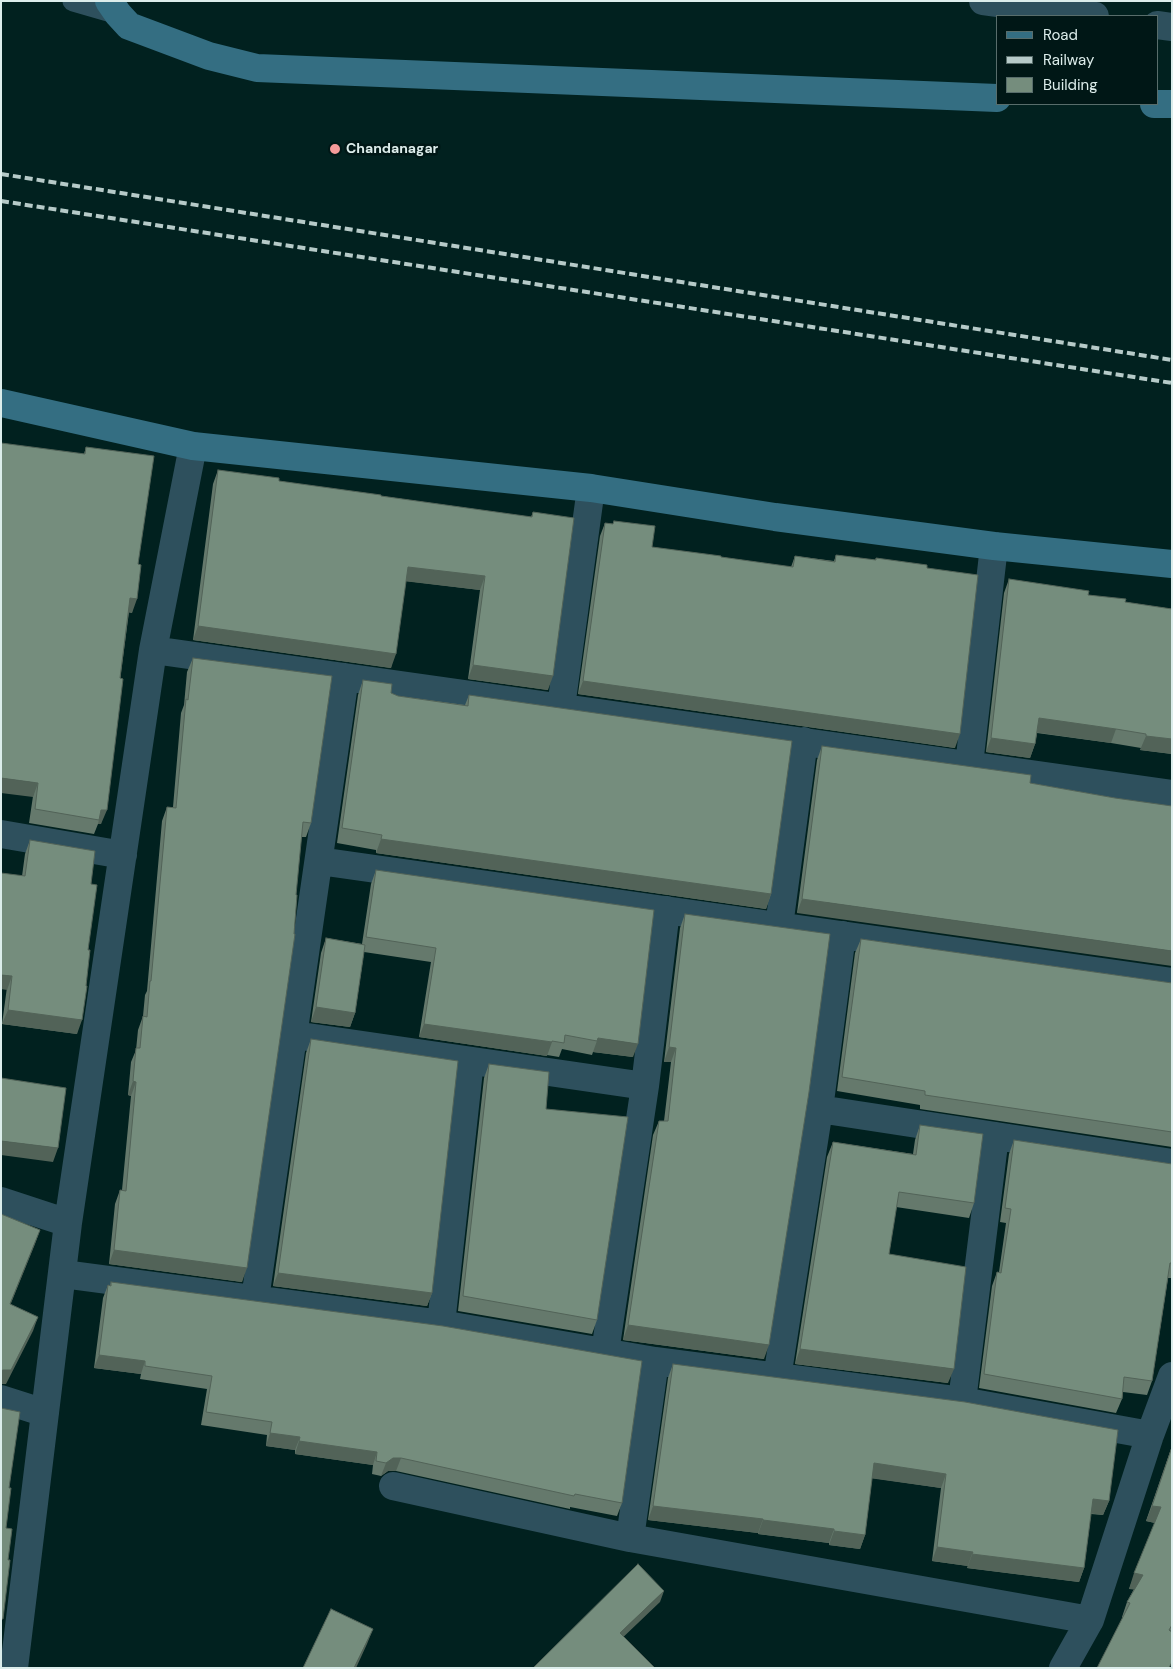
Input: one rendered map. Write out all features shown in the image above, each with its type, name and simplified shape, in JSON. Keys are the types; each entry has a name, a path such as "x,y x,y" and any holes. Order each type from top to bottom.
{"street":[{"path":"983,1 1088,15"},
{"path":"119,14 209,56 257,68 996,98"},
{"path":"1158,25 1172,27"},
{"path":"1158,104 1172,104"},
{"path":"1,403 193,446 591,488 775,517 994,546 1172,564"},
{"path":"14,1668 68,1223 153,650 193,446"},
{"path":"562,707 591,488"},
{"path":"969,765 994,546"},
{"path":"153,650 1172,794"},
{"path":"255,1299 345,677"},
{"path":"779,926 804,741"},
{"path":"1,834 123,855"},
{"path":"319,861 1172,982"},
{"path":"606,1352 645,1086 666,910"},
{"path":"776,1378 819,1108 842,935"},
{"path":"294,1035 645,1086"},
{"path":"441,1324 470,1061"},
{"path":"819,1108 1172,1163"},
{"path":"962,1401 995,1136"},
{"path":"1,1201 68,1223"},
{"path":"63,1274 441,1324 655,1361 962,1401 1150,1435"},
{"path":"630,1538 655,1361"},
{"path":"1063,1668 1090,1620 1150,1435 1172,1376"},
{"path":"1,1399 45,1414"},
{"path":"393,1486 630,1538 1090,1620"}],"lane":[{"path":"73,1 119,14"}],"building":[{"path":"1,443 85,454 86,447 154,456 138,564 141,565 137,599 130,598 120,678 123,679 107,810 101,810 99,820 35,809 38,783 1,778"},
{"path":"218,470 279,478 279,481 532,517 533,512 574,518 553,676 473,665 485,576 408,567 396,654 198,626"},
{"path":"614,521 655,526 652,547 793,567 795,556 835,562 836,555 876,560 876,558 978,575 960,734 583,681 605,523 613,524"},
{"path":"1009,579 1089,591 1088,595 1126,599 1125,602 1172,609 1172,739 1039,718 1035,744 991,738"},
{"path":"193,658 332,676 311,823 303,822 296,895 295,934 247,1268 114,1250 120,1190 126,1191 136,1082 133,1081 136,1048 140,1048 143,1016 147,1017 167,807 176,808 186,699 188,700"},
{"path":"363,680 392,684 391,693 398,696 468,706 469,695 792,741 771,894 381,839 382,835 342,828"},
{"path":"822,746 1031,775 1030,783 1172,806 1172,951 802,899"},
{"path":"30,840 95,851 91,884 97,885 88,950 90,950 87,986 82,1020 8,1010 12,976 1,975 1,873 25,876"},
{"path":"376,870 654,910 638,1044 598,1038 597,1041 565,1035 564,1043 552,1042 424,1024 436,948 366,937"},
{"path":"685,914 830,934 809,1092 769,1345 628,1325 659,1121 668,1121 676,1048 669,1047"},
{"path":"326,938 365,945 355,1013 316,1007"},
{"path":"861,939 1172,983 1172,1132 925,1095 925,1091 842,1077"},
{"path":"311,1039 458,1061 432,1293 278,1273"},
{"path":"489,1064 549,1072 546,1109 628,1117 597,1320 463,1296"},
{"path":"1,1078 66,1088 58,1148 1,1141"},
{"path":"920,1125 983,1134 974,1203 899,1192 889,1254 966,1267 954,1369 800,1349 833,1142 916,1155"},
{"path":"1014,1140 1172,1164 1172,1263 1170,1263 1152,1381 1124,1377 1122,1399 984,1374 997,1272 1001,1273 1011,1209 1005,1208"},
{"path":"1,1214 40,1230 10,1304 38,1317 11,1370 1,1371"},
{"path":"111,1282 443,1326 642,1361 622,1503 575,1494 574,1496 401,1458 393,1458 386,1463 376,1461 377,1452 299,1441 300,1437 270,1433 272,1422 206,1412 212,1376 145,1366 145,1361 99,1355 108,1285 111,1286"},
{"path":"673,1364 965,1402 1118,1430 1109,1501 1093,1499 1084,1568 972,1554 973,1552 937,1547 946,1474 874,1463 865,1535 763,1519 653,1506"},
{"path":"1,1408 20,1412 9,1488 11,1488 6,1528 12,1529 3,1619 1,1619"},
{"path":"1172,1447 1172,1625 1169,1630 1172,1632 1172,1662 1169,1668 1097,1668 1130,1603 1127,1602 1143,1575 1134,1573 1161,1507 1152,1506"},
{"path":"638,1564 664,1591 620,1633 655,1668 533,1668"},
{"path":"331,1609 373,1629 354,1668 303,1668"}],"railway":[{"path":"1,174 1172,360"},
{"path":"1,201 1172,383"}],"place":[{"name":"Chandanagar","path":"335,149"}]}
